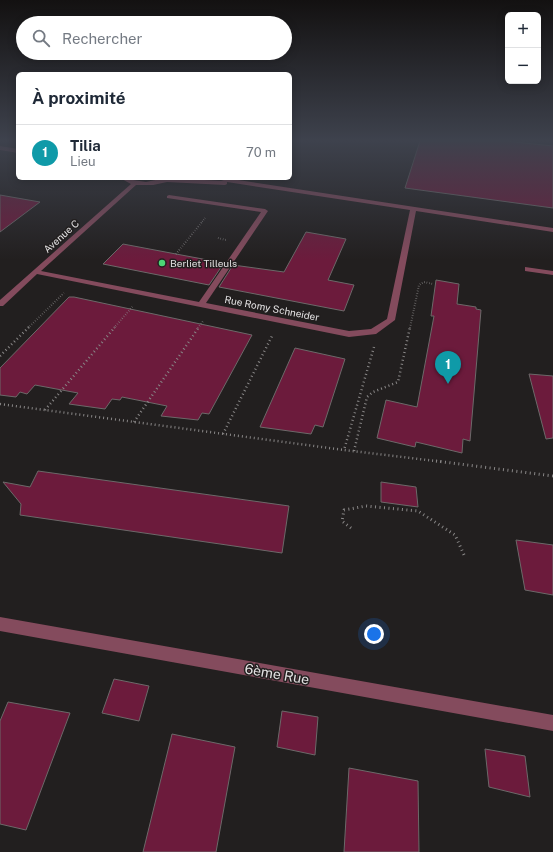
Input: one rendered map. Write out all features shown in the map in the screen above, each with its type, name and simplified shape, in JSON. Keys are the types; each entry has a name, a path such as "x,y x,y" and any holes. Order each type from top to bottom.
{"street":[{"path":"130,181 135,183 151,183 161,181"},
{"path":"199,181 239,183"},
{"path":"230,181 553,230"},
{"name":"Avenue C","path":"0,304 135,183"},
{"path":"169,196 265,211 201,304"},
{"path":"374,332 391,320 413,209"},
{"path":"528,268 553,273"},
{"name":"Rue Romy Schneider","path":"36,272 349,334 374,332"},
{"name":"6ème Rue","path":"0,624 553,723"}],"path":[{"path":"176,254 216,204"},
{"path":"0,356 77,280"},
{"path":"354,451 367,397 373,392 398,382 419,285 424,282 432,284"},
{"path":"45,410 145,293"},
{"path":"134,422 213,307"},
{"path":"223,434 280,320"},
{"path":"344,450 376,340 374,332"},
{"path":"0,404 344,450 553,476"},
{"path":"351,528 342,521 344,510 366,506 418,511 455,535 465,557"}],"building":[{"path":"407,181 553,181 553,208 405,188"},
{"path":"0,195 40,202 0,232"},
{"path":"306,232 346,239 328,280 354,285 344,311 219,287 233,265 284,272"},
{"name":"Berliet Tilleuls","path":"123,244 224,263 209,285 103,264"},
{"path":"436,280 459,284 457,304 476,307 476,309 481,310 470,441 463,439 462,453 416,442 415,447 377,438 386,400 417,407 434,316 431,316"},
{"path":"69,297 252,335 209,414 202,413 198,420 161,416 167,406 122,397 120,400 112,399 105,409 69,404 78,393 35,385 27,394 20,392 16,397 0,395 0,368"},
{"path":"295,348 345,359 323,427 315,425 311,434 260,427"},
{"path":"529,374 553,376 553,438 546,439"},
{"path":"38,471 289,506 282,553 20,515 21,504 3,482 30,487"},
{"path":"381,482 416,487 418,507 381,502"},
{"path":"516,540 553,545 553,595 525,590"},
{"path":"114,679 149,686 139,721 102,713"},
{"path":"8,702 70,713 26,830 0,824 0,721"},
{"path":"282,711 318,717 315,755 277,747"},
{"path":"172,734 235,747 216,852 143,852"},
{"path":"485,749 525,756 530,797 489,787"},
{"path":"349,768 418,781 419,852 344,852"}],"place":[{"name":"Berliet Tilleuls","path":"162,263"},
{"name":"Tilia","path":"448,384"}]}
